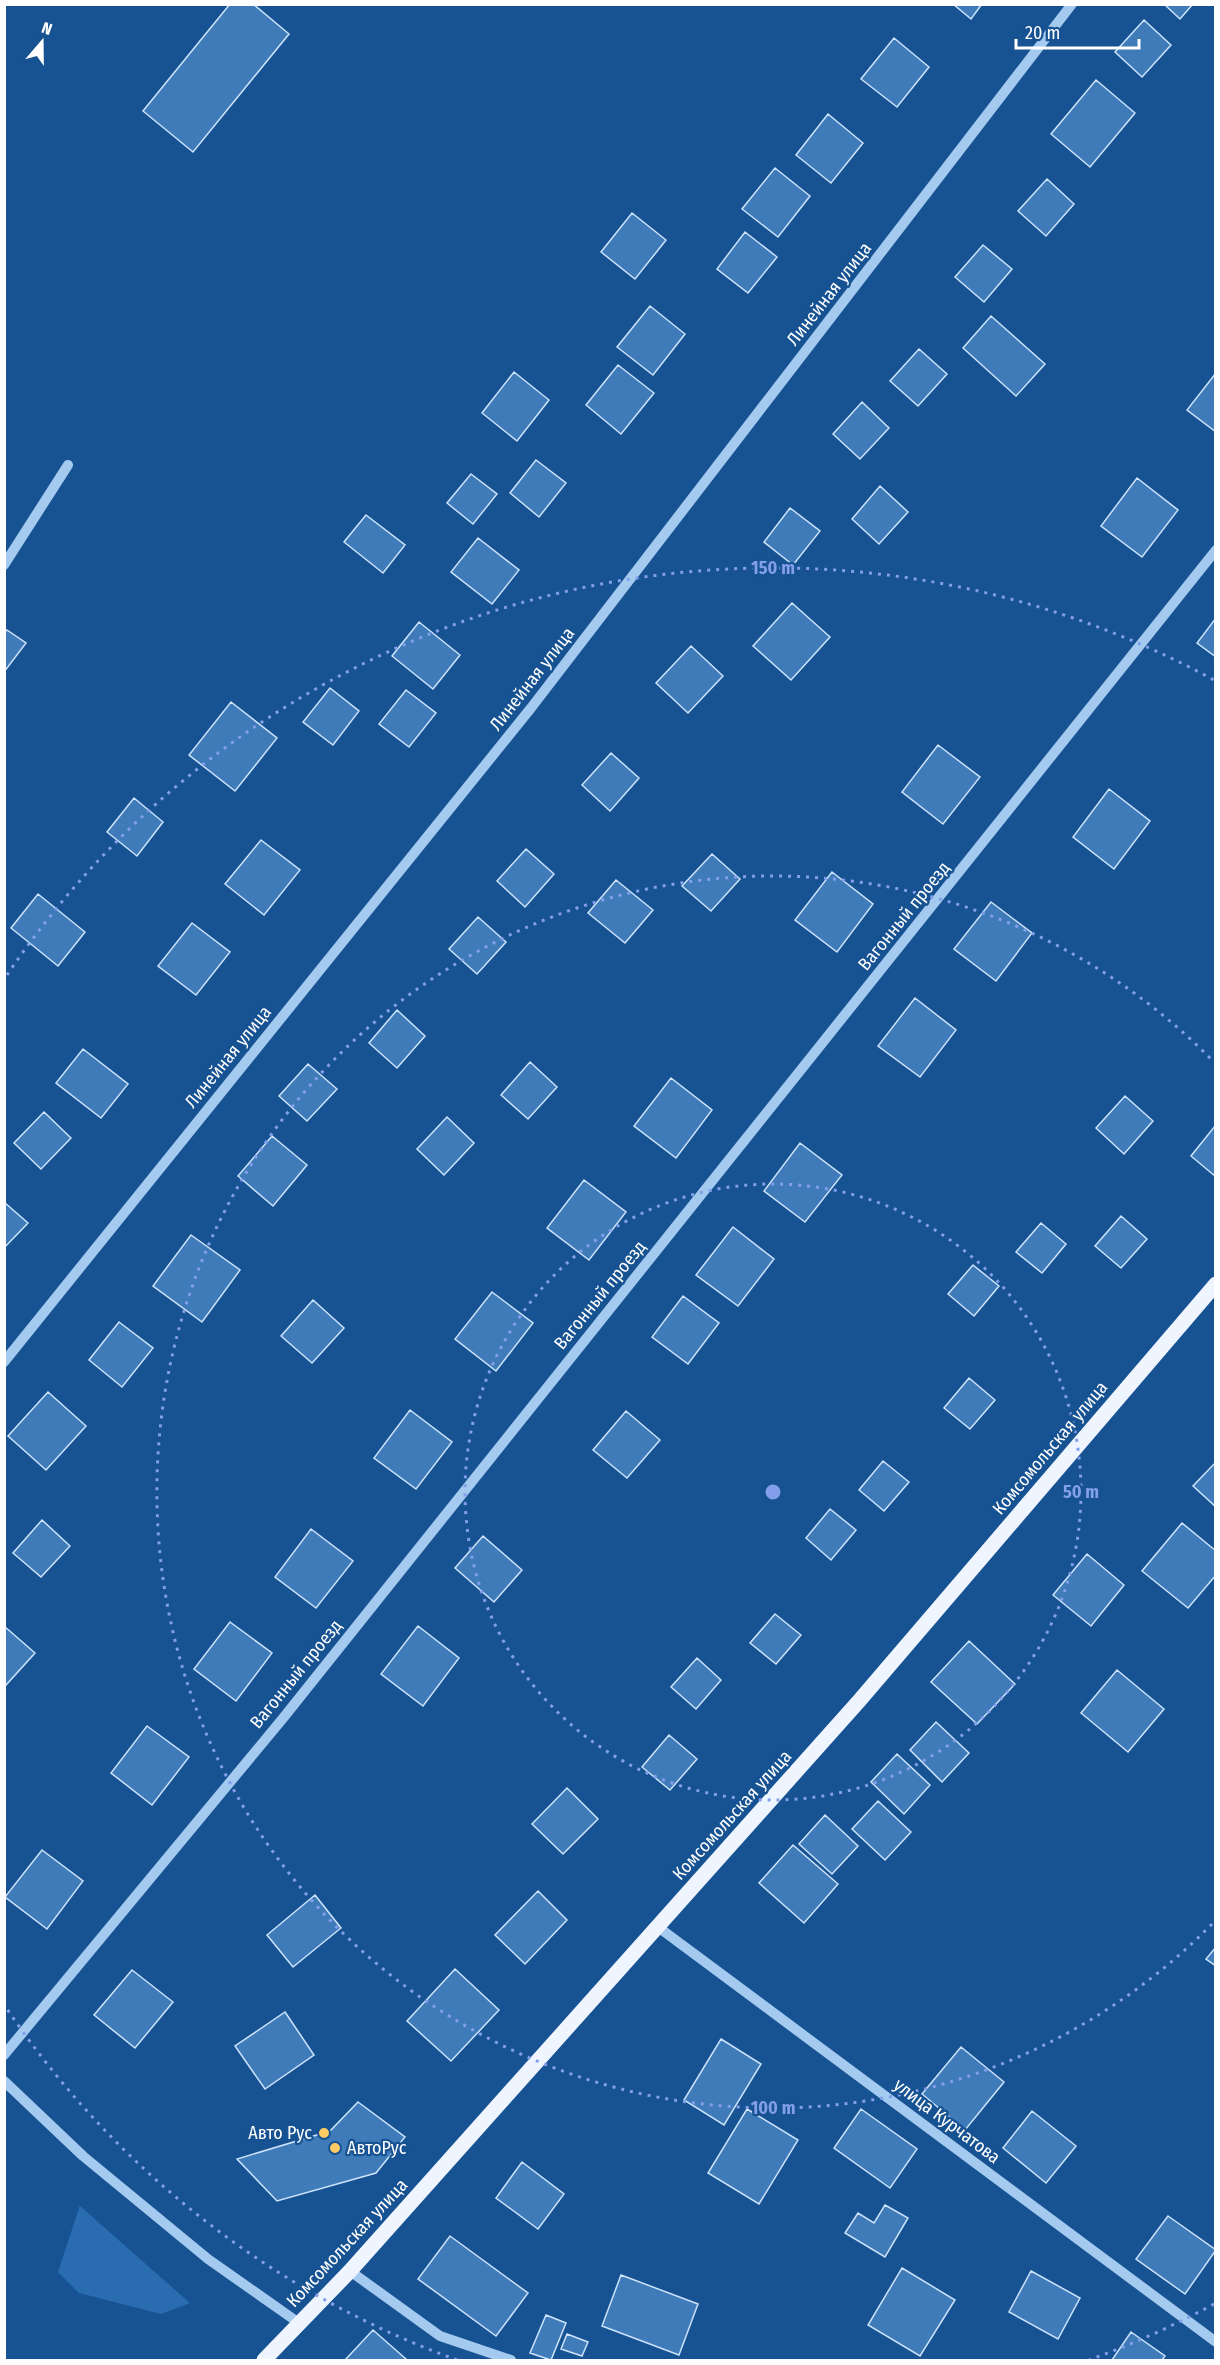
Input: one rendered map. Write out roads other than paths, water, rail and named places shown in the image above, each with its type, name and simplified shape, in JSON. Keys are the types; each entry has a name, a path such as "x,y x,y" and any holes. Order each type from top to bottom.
{"main road":[{"name":"Комсомольская улица","path":"264,2361 350,2271 867,1692 1215,1284"}],"street":[{"name":"Линейная улица","path":"4,1362 531,708 1072,4"},
{"path":"4,565 68,465"},
{"name":"Вагонный проезд","path":"4,2055 298,1698 1215,550"},
{"name":"улица Курчатова","path":"658,1928 1215,2342"},
{"path":"4,2081 83,2156 208,2259 299,2323"},
{"path":"350,2271 440,2336 511,2361"}],"place":[{"name":"Авто Рус","path":"324,2133"},
{"name":"АвтоРус","path":"335,2148"}]}
